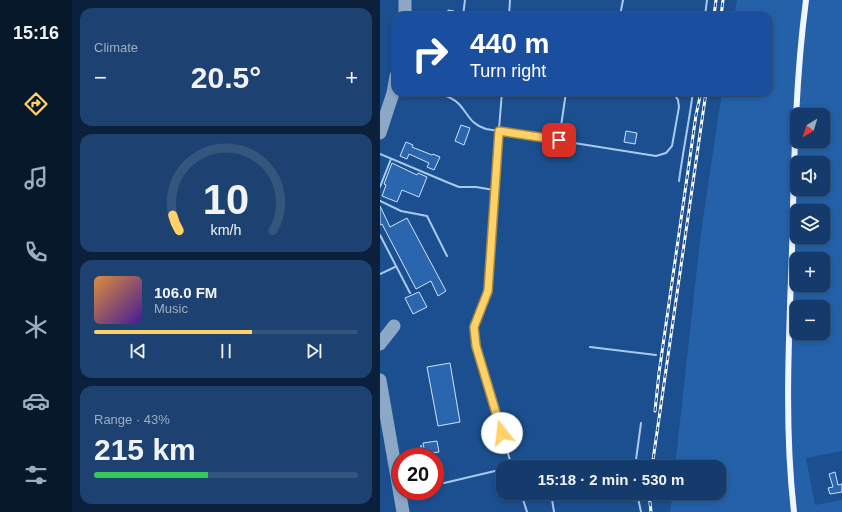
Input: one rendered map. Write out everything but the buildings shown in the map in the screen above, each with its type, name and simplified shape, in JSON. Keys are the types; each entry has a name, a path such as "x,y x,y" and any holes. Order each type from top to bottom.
{"main road":[{"path":"794,512 788,441 788,375 798,70 806,0"}],"lane":[{"path":"464,12 465,0"},
{"path":"509,12 510,0"},
{"path":"621,12 623,0"},
{"path":"706,12 707,0"},
{"path":"446,96 454,99 470,120 478,126 486,129 656,156 666,154 672,146 679,107 676,96"},
{"path":"502,96 488,291 476,320 474,335 510,460"},
{"path":"559,140 565,96"},
{"path":"679,181 687,139 692,96"},
{"path":"380,154 454,185 494,190"},
{"path":"380,187 392,159"},
{"path":"380,201 401,211 427,216 447,256"},
{"path":"380,235 410,293"},
{"path":"380,274 396,267"},
{"path":"590,347 656,355"},
{"path":"636,459 641,423"},
{"path":"444,483 496,470"},
{"path":"523,500 527,512"},
{"path":"552,500 554,512"},
{"path":"638,500 641,512"}],"shaded area":[{"path":"737,0 842,0 842,451 806,458 815,505 842,500 842,512 670,512 672,500 726,500 726,460 676,460 701,232 721,96 772,96 772,12 735,12"}],"taxiway":[{"path":"405,0 405,12"},
{"path":"380,133 392,96"},
{"path":"380,344 394,326"},
{"path":"380,380 403,512"}],"railway":[{"path":"714,12 716,0"},
{"path":"722,12 723,0"},
{"path":"655,411 659,373 696,115 700,96"},
{"path":"653,460 705,96"},
{"path":"650,500 651,512"}],"route":[{"path":"502,433 474,335 476,320 488,291 499,131 559,140"}]}
